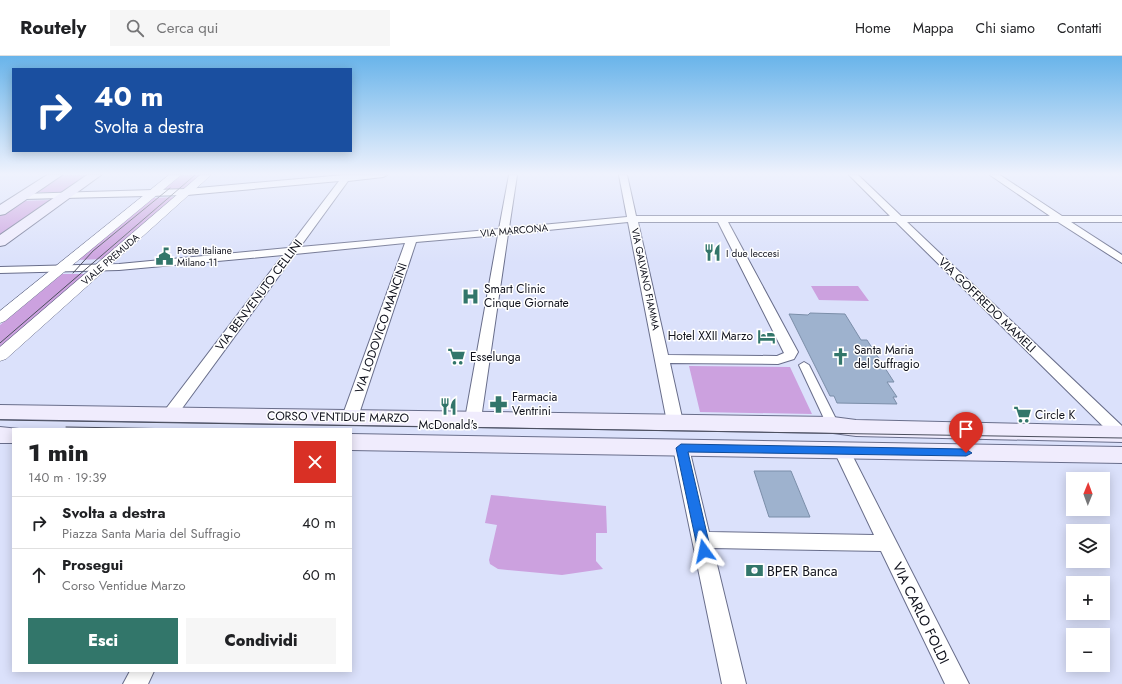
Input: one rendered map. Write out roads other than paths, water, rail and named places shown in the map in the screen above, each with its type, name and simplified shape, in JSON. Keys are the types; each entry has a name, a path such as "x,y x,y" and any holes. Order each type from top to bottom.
{"main road":[{"path":"0,211 10,204"},
{"path":"0,242 53,204"},
{"name":"CORSO VENTIDUE MARZO","path":"0,412 833,425"},
{"path":"676,422 681,448"},
{"path":"833,425 856,428 1122,440"},
{"path":"0,435 12,435"},
{"path":"842,451 1122,440"},
{"name":"CORSO VENTIDUE MARZO","path":"352,442 842,451"}],"street":[{"name":"VIALE PREMUDA","path":"0,318 140,204"},
{"name":"VIALE PREMUDA","path":"0,356 173,204"},
{"name":"VIA BENVENUTO CELLINI","path":"170,414 328,204"},
{"path":"473,419 508,204"},
{"name":"VIA GALVANO FIAMMA","path":"630,204 676,422"},
{"name":"VIA GOFFREDO MAMELI","path":"883,204 1122,440"},
{"path":"1038,204 1122,260"},
{"path":"663,359 778,360 789,356 791,352 723,222 726,218"},
{"name":"VIA MARCONA","path":"0,270 100,267 293,251 634,219 1122,219"},
{"name":"VIA LODOVICO MANCINI","path":"350,417 412,239"},
{"path":"804,365 833,425"},
{"path":"681,448 734,684"},
{"name":"VIA CARLO FOLDI","path":"842,451 886,543 957,684"},
{"path":"702,540 886,543"},
{"path":"135,684 143,672"}],"tram line":[{"path":"73,273 93,251 150,204"},
{"path":"0,343 161,204"},
{"path":"0,420 1122,438"},
{"path":"66,427 125,428"}],"place":[{"name":"I due leccesi","path":"713,253"},
{"name":"Poste Italiane Milano 11","path":"164,256"},
{"name":"Smart Clinic Cinque Giornate","path":"471,296"},
{"name":"Hotel XXII Marzo","path":"766,336"},
{"name":"Esselunga","path":"457,357"},
{"name":"Santa Maria del Suffragio","path":"841,357"},
{"name":"Farmacia Ventrini","path":"499,404"},
{"name":"McDonald's","path":"448,406"},
{"name":"Circle K","path":"1022,415"},
{"name":"BPER Banca","path":"754,571"}]}
